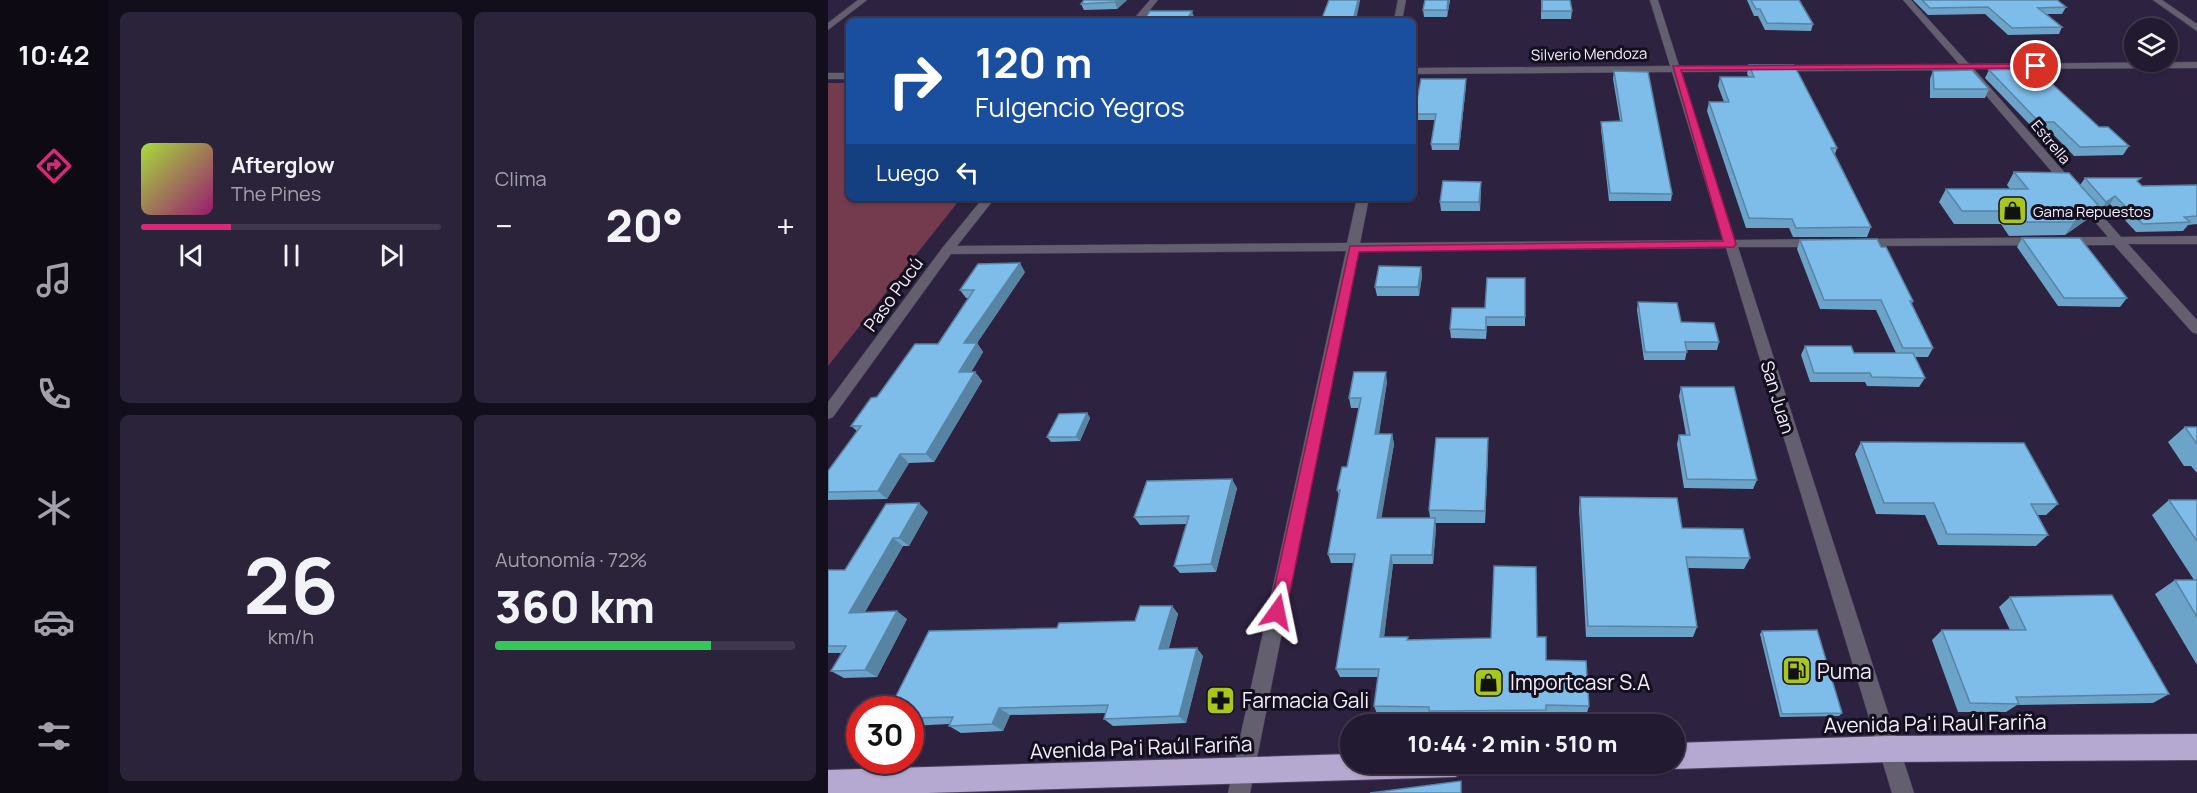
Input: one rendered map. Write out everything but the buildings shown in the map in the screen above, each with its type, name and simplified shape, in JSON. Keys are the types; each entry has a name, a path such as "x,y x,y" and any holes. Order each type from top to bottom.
{"highway":[{"name":"Avenida Pa'i Raúl Fariña","path":"1685,756 1888,749 2197,747"},
{"name":"Avenida Pa'i Raúl Fariña","path":"828,783 1241,782 1340,774"}],"street":[{"path":"828,27 863,0"},
{"path":"1139,18 1154,0"},
{"path":"1399,18 1402,0"},
{"name":"San Juan","path":"1654,0 1903,793"},
{"name":"Estrella","path":"1907,0 1967,66 2115,240 2197,329"},
{"path":"2157,0 2197,28"},
{"name":"Silverio Mendoza","path":"1416,71 2197,65"},
{"path":"828,76 846,76"},
{"name":"Paso Pucú","path":"828,413 833,399 987,201"},
{"path":"1241,782 1362,201"},
{"path":"947,250 2197,240"}],"shaded area":[{"path":"828,83 846,83 846,201 959,201 828,366"}],"place":[{"name":"Gama Repuestos","path":"2012,211"},
{"name":"Puma","path":"1796,671"},
{"name":"Importcasr S.A","path":"1489,682"},
{"name":"Farmacia Gali","path":"1221,700"}],"route":[{"path":"1277,612 1354,248 1730,244 1676,68 2036,66"}]}
